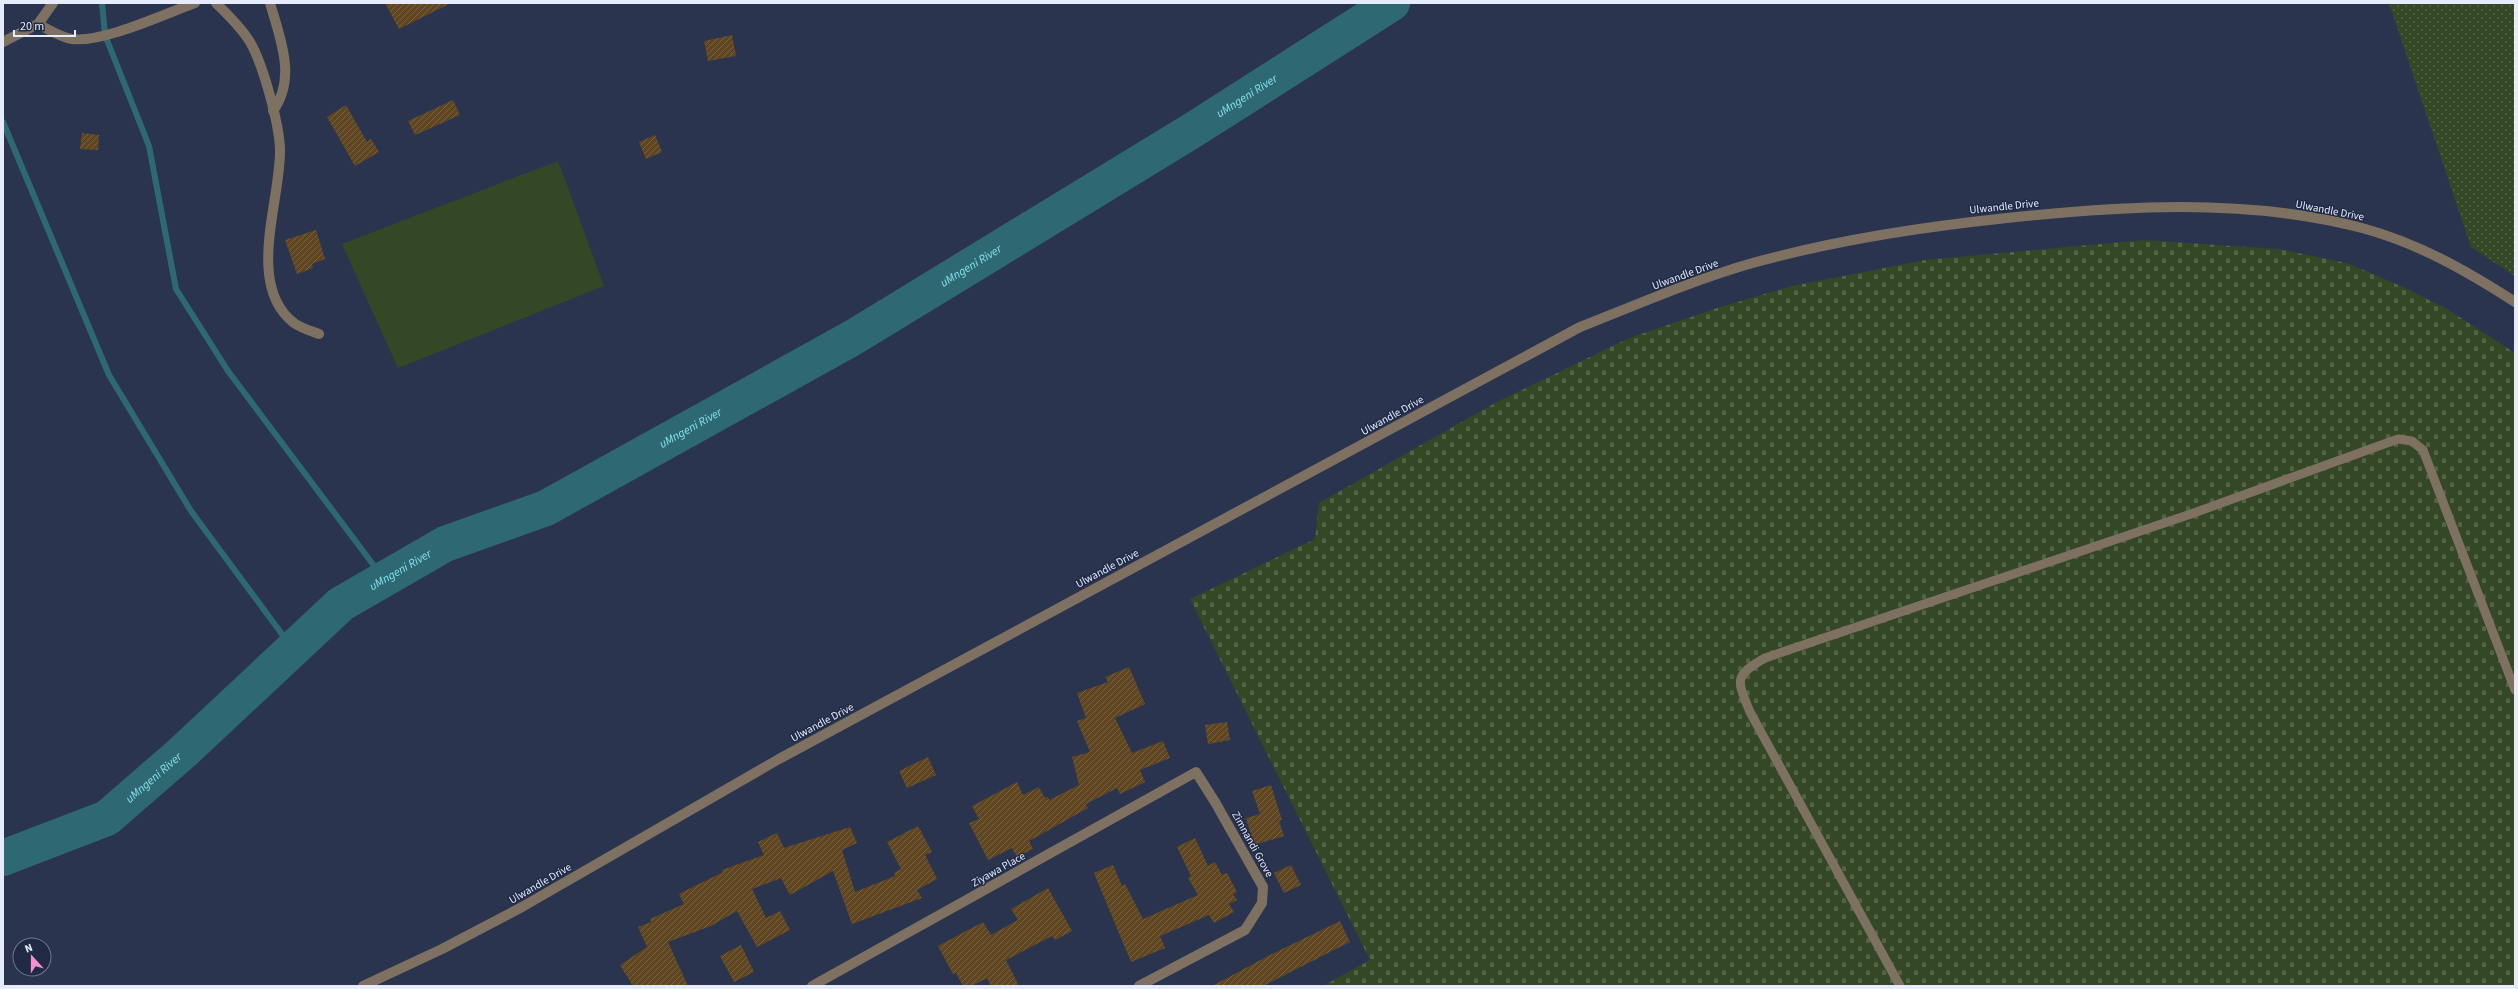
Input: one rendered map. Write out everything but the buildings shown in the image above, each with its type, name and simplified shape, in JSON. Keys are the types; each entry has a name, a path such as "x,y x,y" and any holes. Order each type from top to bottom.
{"street":[{"path":"3,42 38,24 53,3"},
{"path":"38,24 60,35 85,39 109,34 195,3"},
{"path":"216,3 250,42 273,111 280,149 267,268 281,310 295,323 319,334"},
{"path":"270,3 286,56 284,92 273,111"},
{"name":"Ulwandle Drive","path":"363,986 442,950 522,907 779,759 1580,327 1669,292 1748,264 1832,243 1930,227 2052,213 2157,208 2234,209 2305,216 2362,228 2402,241 2463,269 2515,302"},
{"name":"Ziyawa Place","path":"812,986 1196,772"},
{"name":"Zimnandi Grove","path":"1139,986 1245,930 1262,903 1263,888 1215,802 1196,772"}],"lane":[{"path":"1900,986 1747,704 1741,690 1741,676 1745,670 1765,658 2184,516 2398,439 2412,441 2423,450 2430,466 2438,493 2515,690"}],"green space":[{"path":"2389,3 2515,3 2515,276 2471,247"},
{"path":"558,161 604,286 398,368 342,244"},
{"path":"2144,240 2278,249 2347,263 2403,287 2447,309 2515,353 2515,986 1323,986 1370,960 1190,599 1315,539 1319,503 1495,403 1627,339 1717,308 1792,286 1925,260"}],"waterway":[{"path":"102,3 105,35 149,146 176,289 228,371 384,579"},
{"name":"uMngeni River","path":"3,858 107,818 183,752 341,604 445,544 546,508 854,337 1193,130 1392,3"},
{"path":"3,122 109,375 191,511 293,649"}]}
